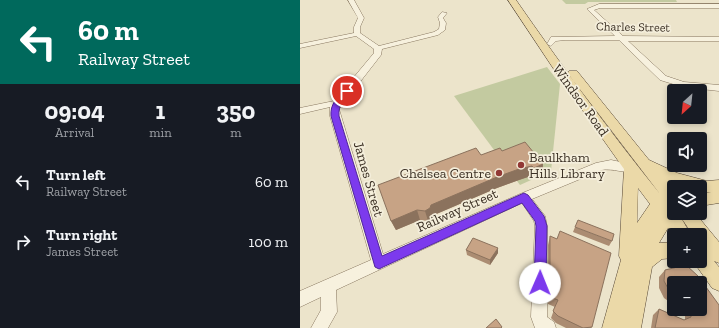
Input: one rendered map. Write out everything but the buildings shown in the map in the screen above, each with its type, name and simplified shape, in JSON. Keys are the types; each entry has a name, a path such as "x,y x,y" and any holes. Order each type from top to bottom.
{"main road":[{"name":"Windsor Road","path":"512,0 564,77 667,200"},
{"name":"Windsor Road","path":"519,0 635,163"},
{"path":"631,328 636,265 635,163 678,180"},
{"path":"707,191 719,197"},
{"path":"612,328 636,265 667,209"},
{"path":"689,220 709,265"},
{"path":"636,265 658,251 667,250"}],"street":[{"path":"351,0 361,18 357,27 357,34"},
{"path":"719,6 599,6 590,8 663,78 683,84 719,88"},
{"path":"300,46 357,34 378,48 436,34 442,30 443,24 440,18 444,13"},
{"name":"Charles Street","path":"551,44 551,41 559,38 619,37 719,39"},
{"path":"300,112 337,103 375,58 378,53 378,48"},
{"name":"James Street","path":"337,103 334,109 335,116 379,263"},
{"name":"Railway Street","path":"300,299 524,197 590,170 606,164 635,163"},
{"path":"524,197 540,220 539,317 541,323 548,328"},
{"path":"319,328 329,312 329,286"}],"green space":[{"path":"562,0 676,0 677,2 588,2 585,4 566,4"},
{"path":"547,67 560,84 551,171 520,185 454,96"}],"place":[{"name":"Baulkham Hills Library","path":"521,165"},
{"name":"Chelsea Centre","path":"499,173"}],"route":[{"path":"347,91 334,109 335,116 379,263 524,197 540,220 540,283"}]}
